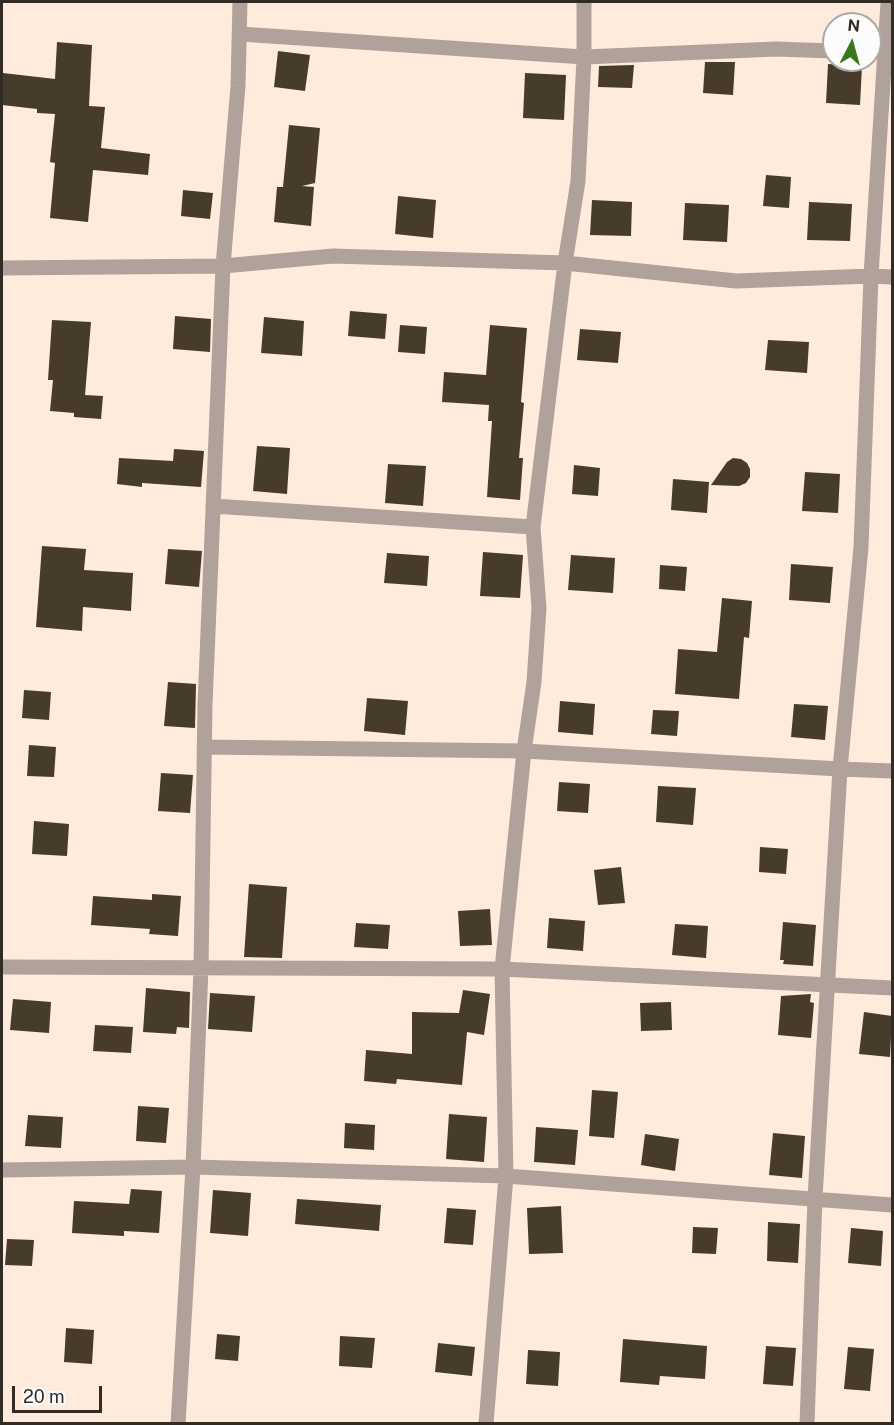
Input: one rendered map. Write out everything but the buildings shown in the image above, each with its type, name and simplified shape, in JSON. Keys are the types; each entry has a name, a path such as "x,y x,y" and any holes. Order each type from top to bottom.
{"street":[{"path":"178,1424 193,1167 201,968 204,747 223,266 240,34 240,2"},
{"path":"486,1424 506,1176 502,969 524,751 534,682 539,608 533,527 565,263 578,181 584,57 584,2"},
{"path":"882,52 888,2"},
{"path":"240,34 584,57 776,49 822,51"},
{"path":"807,1424 815,1198 840,769 861,547 881,72"},
{"path":"2,268 223,266 333,256 565,263 736,281 892,277"},
{"path":"213,506 533,527"},
{"path":"204,747 524,751 892,771"},
{"path":"2,967 502,969 892,988"},
{"path":"2,1170 193,1167 506,1176 892,1204"}]}
